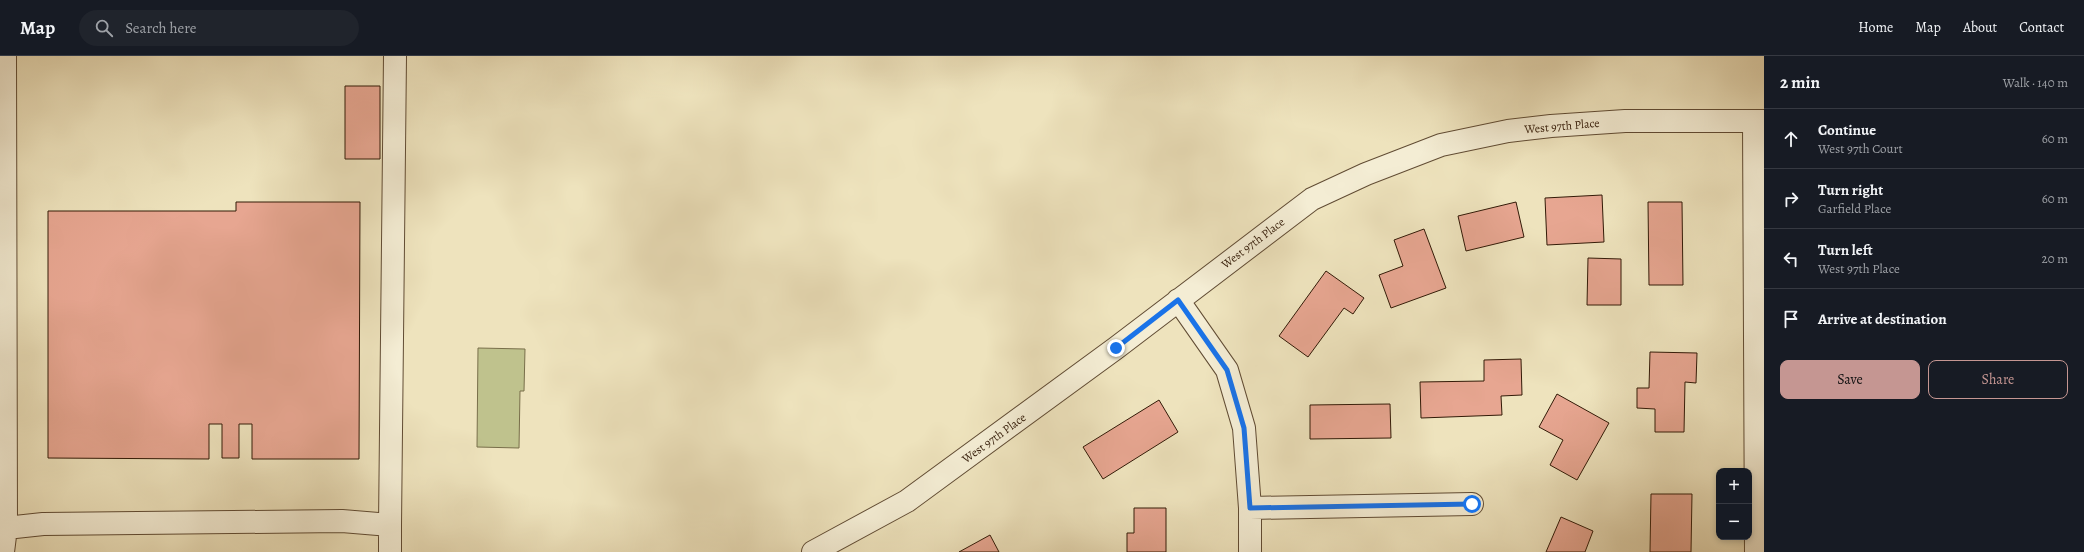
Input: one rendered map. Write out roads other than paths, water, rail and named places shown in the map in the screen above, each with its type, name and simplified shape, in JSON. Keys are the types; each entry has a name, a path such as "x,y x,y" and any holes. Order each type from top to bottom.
{"street":[{"path":"3,552 6,528 5,56"},
{"path":"390,552 395,56"},
{"name":"West 97th Place","path":"813,552 907,501 1024,417 1312,199 1366,174 1441,145 1508,131 1625,120 1759,121"},
{"path":"1756,552 1759,121"},
{"path":"1178,300 1227,370 1244,428 1250,508 1250,552"},
{"path":"1250,508 1472,504"},
{"path":"6,528 43,524 319,521 342,521 390,525"}]}
